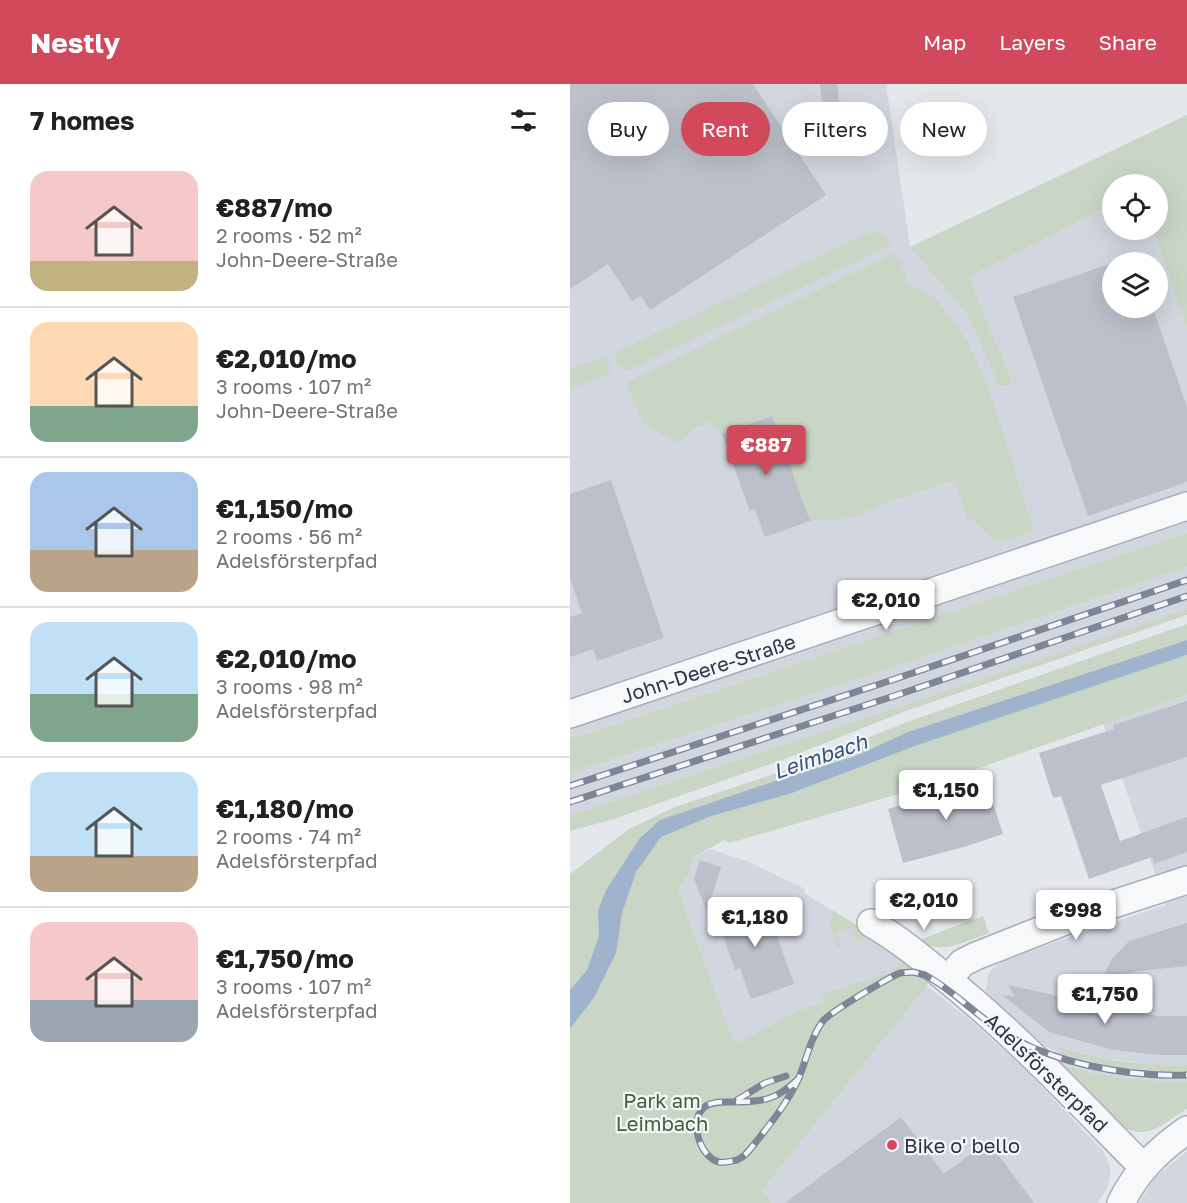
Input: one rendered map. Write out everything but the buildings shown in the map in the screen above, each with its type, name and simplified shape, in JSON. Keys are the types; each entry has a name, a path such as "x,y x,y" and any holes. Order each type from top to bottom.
{"street":[{"name":"John-Deere-Straße","path":"570,714 1187,506"},
{"path":"948,980 962,963 976,956 1080,915 1187,880"},
{"name":"Adelsförsterpfad","path":"871,922 912,950 1022,1045 1143,1167"},
{"path":"1121,1203 1131,1183 1143,1167 1187,1130"}],"shaded area":[{"path":"570,84 886,84 910,246 964,310 1000,387 1013,384 969,277 1102,210 1102,240 1157,240 1161,252 1102,252 1102,318 1168,318 1168,273 1187,327 1187,533 570,741"},
{"path":"1187,567 1187,609 570,815 570,773 888,669"},
{"path":"1187,695 1187,1065 1153,1065 1099,1057 1061,1047 1059,1053 1041,1044 1038,1046 988,997 986,989 988,975 1006,958 1166,905 1103,724"},
{"path":"710,849 749,862 805,889 804,893 902,953 902,962 890,972 823,994 824,1001 734,1042 678,891 690,872 690,860"},
{"name":"Bike o' bello","path":"926,985 968,1018 1025,1069 1103,1151 1110,1167 1110,1178 1098,1203 771,1203 762,1190"},
{"path":"1059,1053 1083,1061 1121,1068 1152,1072 1187,1071 1187,1082 1120,1079 1060,1064 1057,1062"},
{"path":"1187,1151 1187,1203 1139,1203 1155,1178"}],"green space":[{"path":"1187,115 1187,327 1168,273 1168,252 1161,252 1157,240 1168,240 1168,174 1102,174 1102,210 969,277 1013,384 999,387 964,310 910,247"},
{"path":"872,231 885,236 891,245 626,371 618,364 616,352"},
{"path":"895,253 907,275 903,281 935,298 967,341 988,387 1034,531 1006,541 992,538 977,523 967,519 955,480 885,503 855,517 810,521 772,416 722,434 711,422 695,427 683,441 677,442 649,428 644,423 627,386 629,381"},
{"path":"606,356 612,373 570,389 570,369"},
{"path":"1187,533 1187,567 888,669 570,773 570,740"},
{"path":"1187,609 1187,615 903,712 782,760 614,819 570,831 570,815"},
{"name":"Park am Leimbach","path":"1187,624 1187,640 908,732 853,757 792,793 915,746 1187,655 1187,695 936,783 730,843 724,840 691,859 690,872 678,891 734,1042 824,1001 822,994 890,972 902,962 930,981 762,1190 771,1203 570,1203 570,874 629,829 675,807 786,770 907,722"},
{"path":"833,911 872,934 857,943 851,927 836,932 841,948 838,949 830,924"},
{"path":"983,916 989,933 971,940 954,946 936,947 919,940"},
{"path":"1060,1047 1123,1061 1155,1065 1187,1065 1187,1071 1140,1070 1109,1066 1064,1055 1059,1053"},
{"path":"1060,1064 1123,1078 1187,1082 1187,1109 1149,1131 1132,1131 1122,1127"}],"water":[{"path":"1187,640 1187,655 915,746 792,793 711,816 661,837 636,872 622,913 616,953 595,996 570,1029 570,990 587,970 599,936 598,911 606,890 640,838 660,820 853,757 908,732"}],"railway":[{"path":"570,786 1187,580"},
{"path":"570,802 897,695 1187,596"},
{"path":"799,1078 791,1085 784,1091 769,1098 706,1106 697,1119 698,1137 706,1153 719,1162 737,1160 747,1153 776,1117 790,1095 798,1080 801,1073 811,1042 823,1021 847,1003 900,973 913,972 925,975 998,1029 1040,1051 1089,1066 1139,1073 1187,1075"},
{"path":"737,1100 765,1083 786,1076"}],"place":[{"name":"Bike o' bello","path":"892,1145"}],"water label":[{"name":"Leimbach","path":"820,756"}]}
